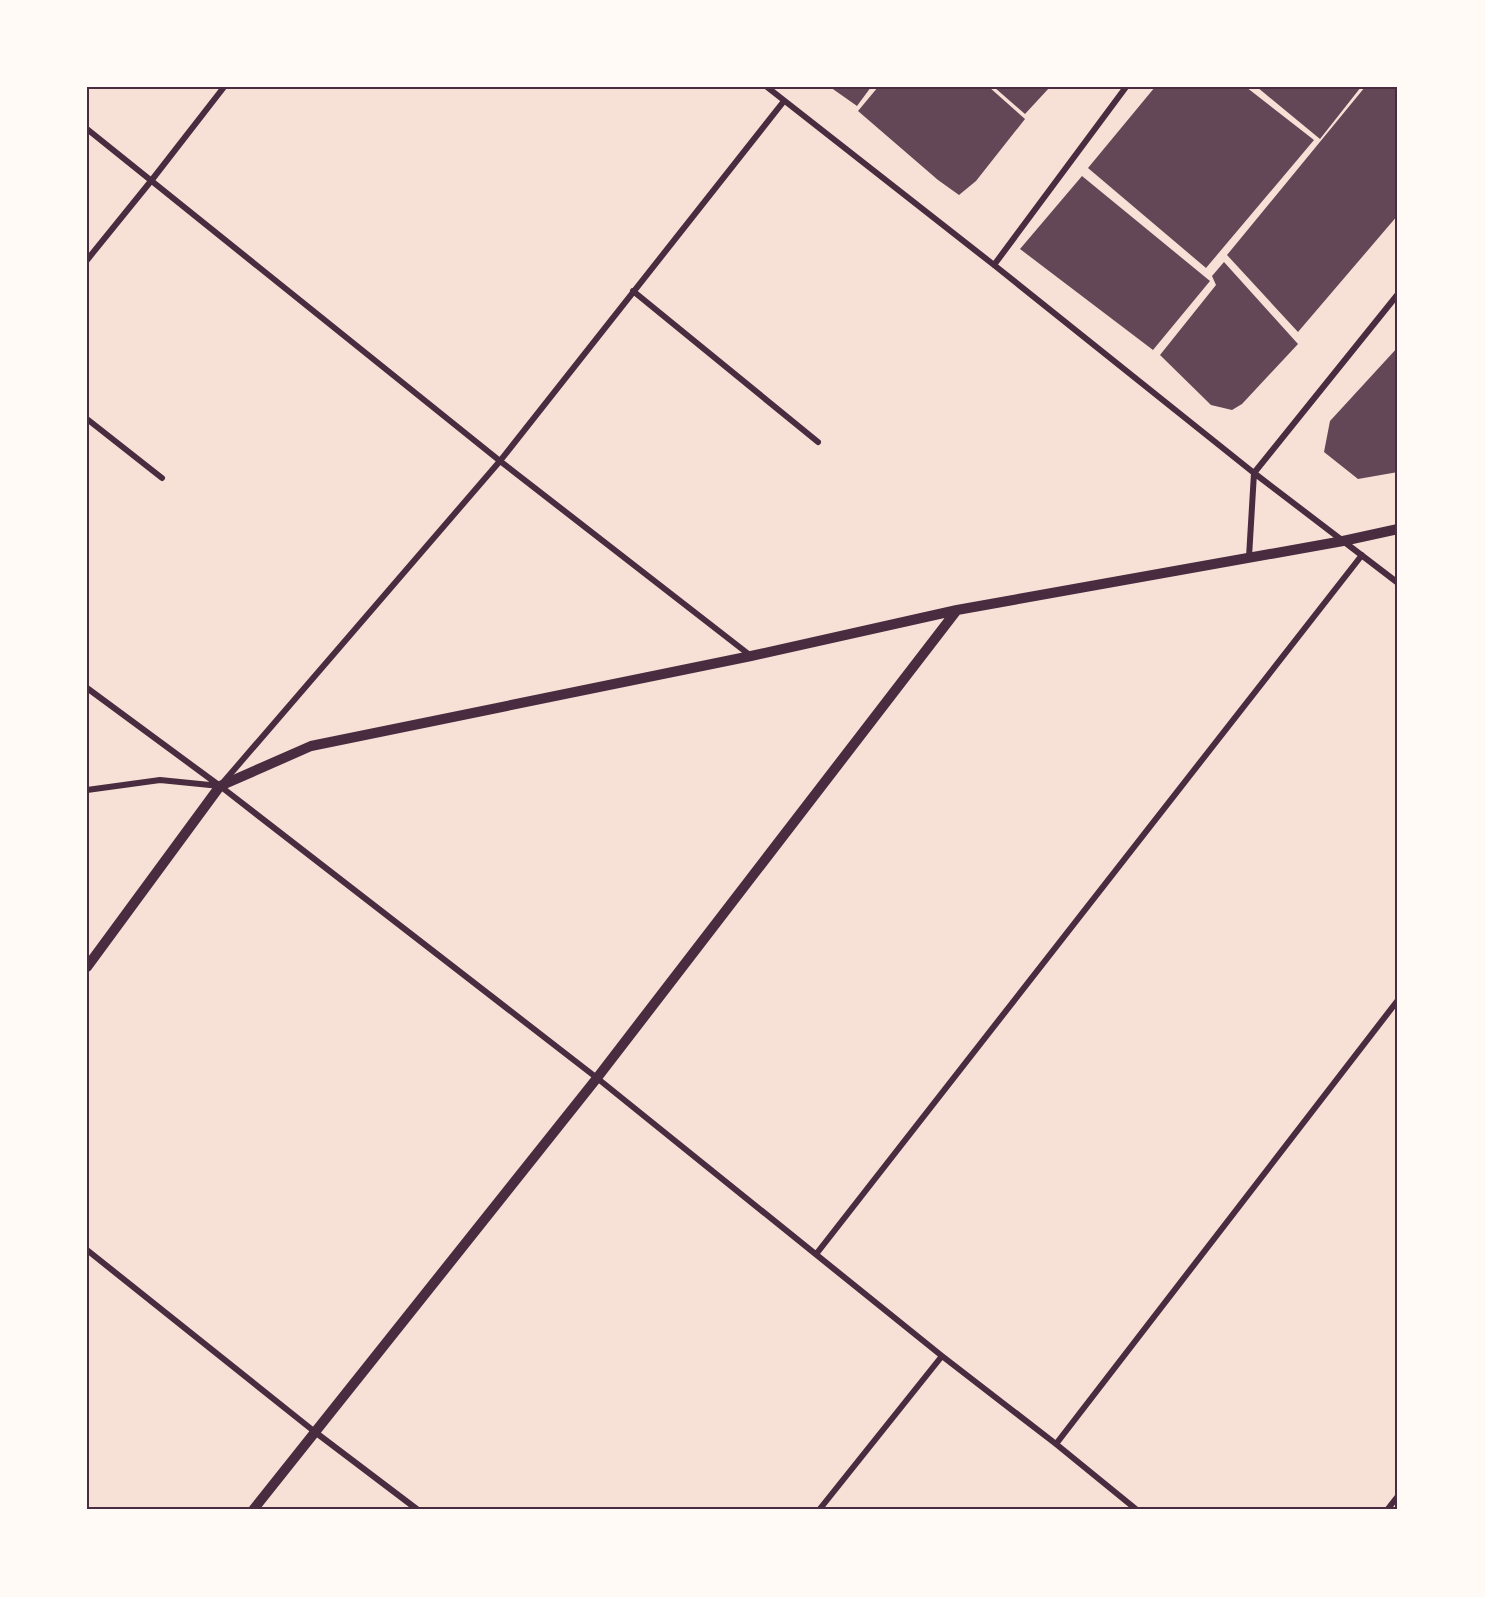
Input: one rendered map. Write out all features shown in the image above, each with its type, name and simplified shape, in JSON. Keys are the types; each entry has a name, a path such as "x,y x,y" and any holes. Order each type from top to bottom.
{"street":[{"path":"87,260 224,87"},
{"path":"766,87 994,265 1254,473 1398,583"},
{"path":"994,265 1126,87"},
{"path":"87,967 220,786 500,461 784,101"},
{"path":"87,129 500,461 751,656"},
{"path":"633,291 818,441"},
{"path":"1249,557 1254,473 1398,294"},
{"path":"87,419 162,478"},
{"path":"87,790 160,780 220,786 311,746 751,656 957,610 1344,541 1398,529"},
{"path":"817,1253 1362,555"},
{"path":"252,1510 597,1078 957,610"},
{"path":"87,688 220,786 597,1078 1137,1510"},
{"path":"1056,1444 1398,1000"},
{"path":"87,1250 315,1432 418,1510"},
{"path":"819,1510 942,1356"},
{"path":"1387,1510 1398,1496"}],"building":[{"path":"830,87 871,87 857,106"},
{"path":"878,87 989,87 1025,119 976,181 959,195 938,180 858,111"},
{"path":"994,87 1050,87 1025,114"},
{"path":"1155,87 1246,87 1314,140 1206,268 1088,168"},
{"path":"1257,87 1361,87 1320,139"},
{"path":"1365,87 1398,87 1398,215 1298,332 1227,255"},
{"path":"1082,176 1210,281 1153,350 1020,249"},
{"path":"1224,262 1298,344 1242,404 1232,410 1211,405 1160,355 1216,285 1212,276"},
{"path":"1398,347 1398,472 1358,479 1324,452 1330,421"}]}
